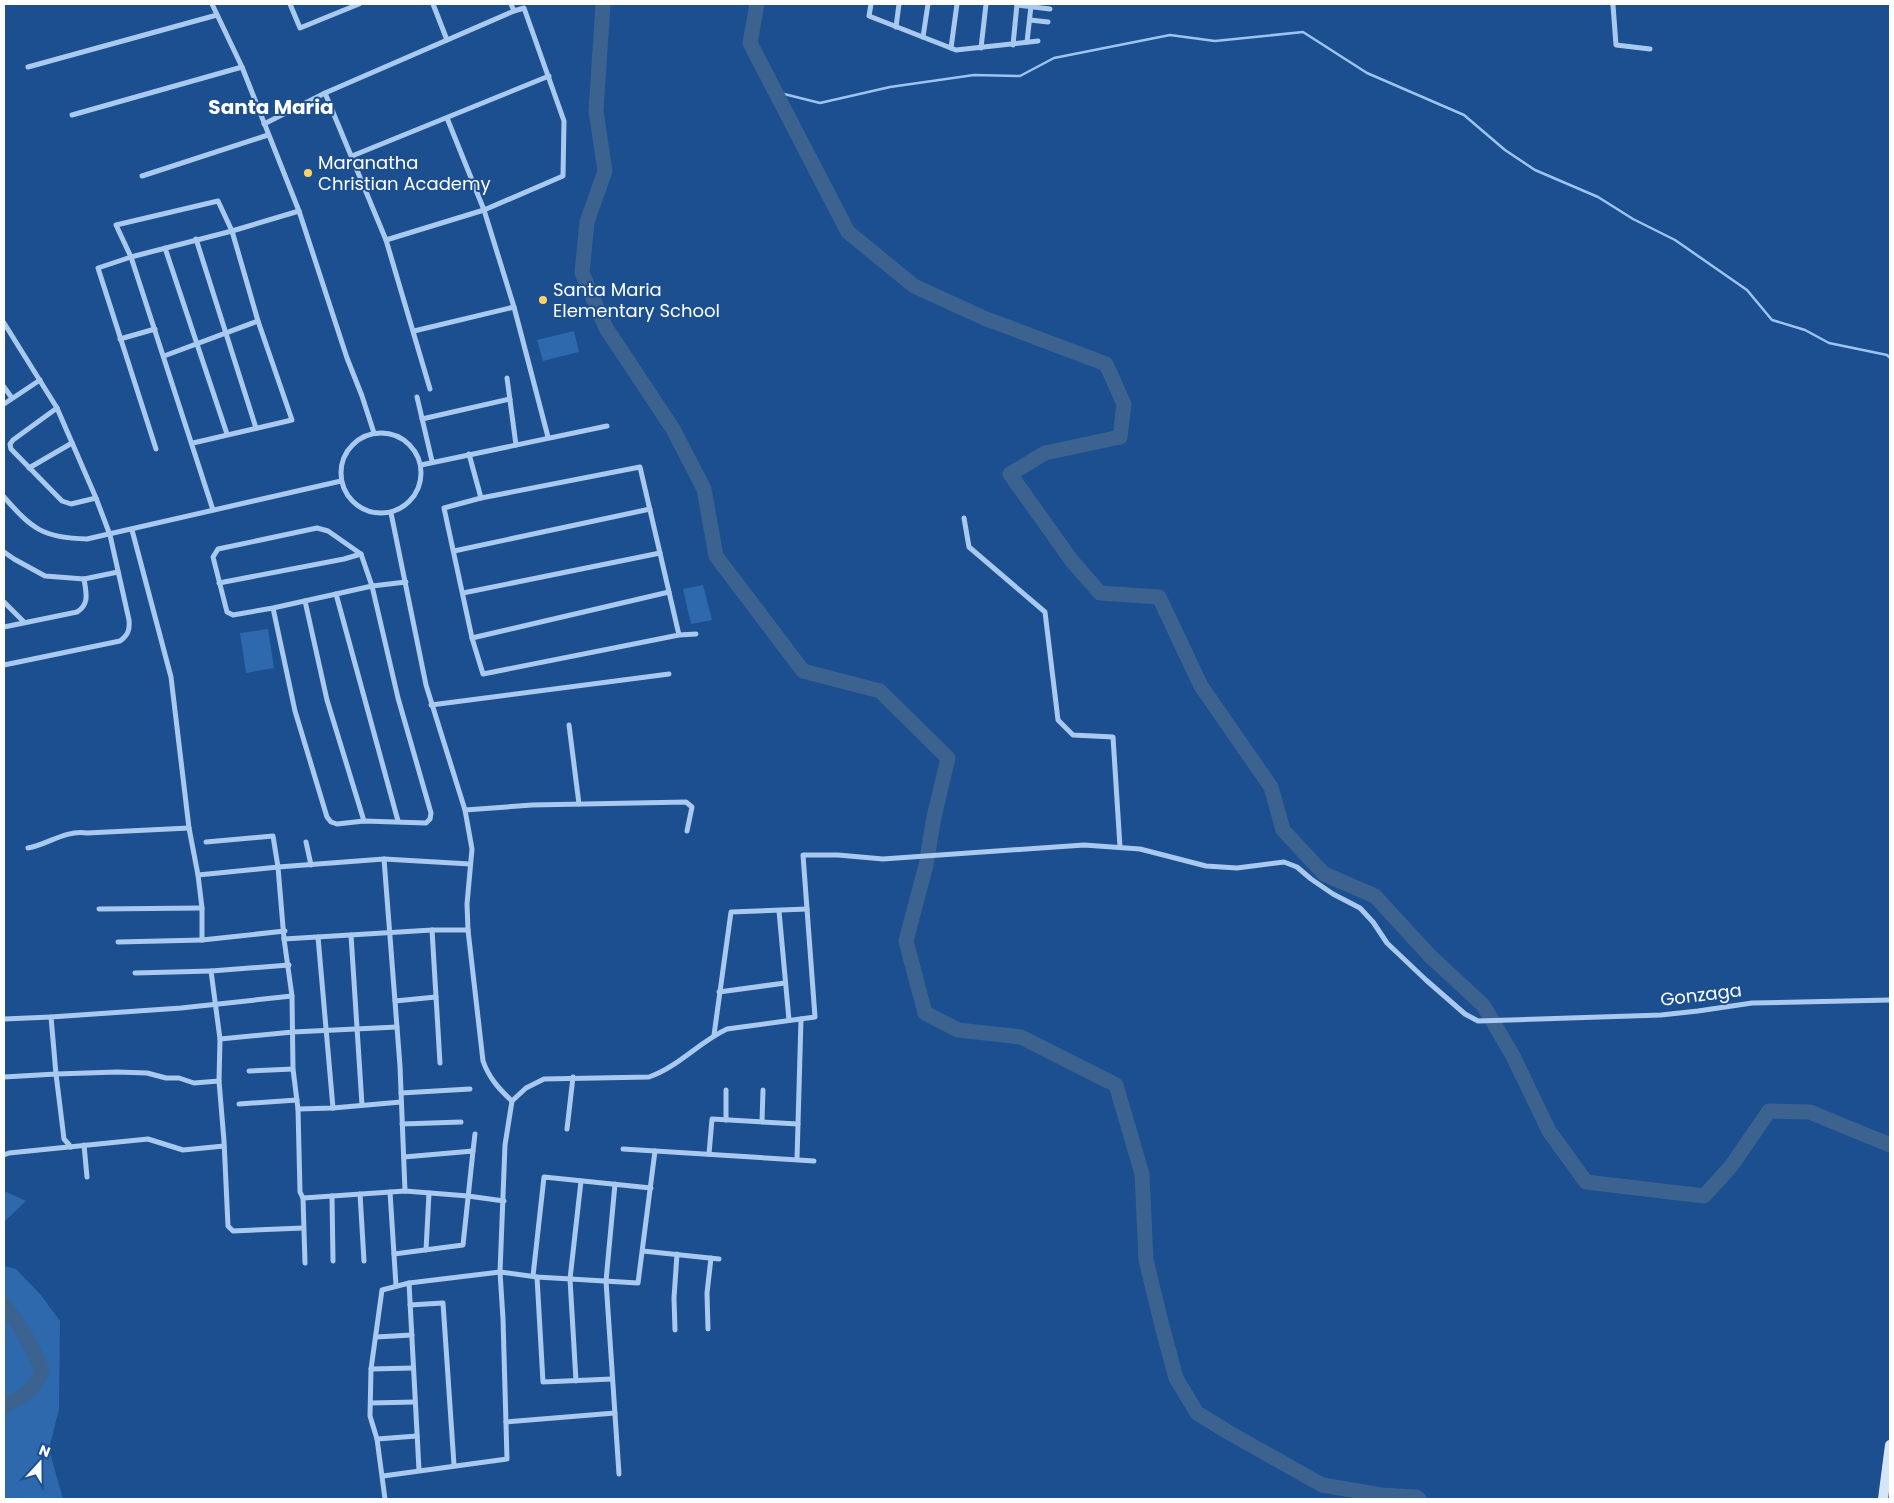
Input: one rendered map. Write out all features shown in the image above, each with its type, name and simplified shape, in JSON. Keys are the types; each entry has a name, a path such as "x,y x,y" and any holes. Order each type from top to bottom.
{"street":[{"path":"212,4 242,67 299,211 347,358 374,433"},
{"path":"290,4 300,28 359,4"},
{"path":"433,4 447,40"},
{"path":"511,4 514,11"},
{"path":"871,4 869,16 956,50 1038,41"},
{"path":"896,27 900,4"},
{"path":"923,37 928,4"},
{"path":"951,48 956,4"},
{"path":"981,48 986,4"},
{"path":"1012,45 1017,4 1050,9"},
{"path":"1612,4 1616,45 1650,49"},
{"path":"1027,42 1031,6"},
{"path":"264,124 325,93 524,8 564,121 563,176 484,210 386,240"},
{"path":"28,67 216,15"},
{"path":"1030,20 1048,22"},
{"path":"72,115 242,67"},
{"path":"352,156 549,76"},
{"path":"325,93 386,240 430,388"},
{"path":"447,118 484,210 514,307 548,437"},
{"path":"142,176 268,135"},
{"path":"193,443 292,420 258,321 232,231 218,202 116,226 131,257 193,443 213,510"},
{"path":"156,449 98,268 131,257 232,231 299,211"},
{"path":"196,239 256,428"},
{"path":"165,248 226,434"},
{"path":"414,331 514,307"},
{"path":"164,356 258,321"},
{"path":"4,323 57,408 96,498 110,535 130,630 126,637 120,641 4,665"},
{"path":"120,339 155,329"},
{"path":"507,378 516,445"},
{"path":"4,404 40,380"},
{"path":"4,387 12,398"},
{"path":"417,397 432,461"},
{"path":"422,419 510,399"},
{"path":"57,408 13,440 10,444 11,449 62,501 72,504 96,498"},
{"path":"421,465 432,461 607,426"},
{"path":"374,433 387,433 400,438 414,449 421,465 421,480 415,495 404,506 391,513 376,513 352,502 344,491 341,481 340,469 344,456 359,439 374,433"},
{"path":"29,468 72,443"},
{"path":"469,454 481,498"},
{"path":"679,635 640,467 481,498 444,508 472,638 483,674 679,635 696,634"},
{"path":"4,497 28,522 45,534 57,538 87,539 341,481"},
{"path":"454,551 650,509"},
{"path":"391,513 431,705 465,810 472,849 467,904 468,930 483,1061 493,1081 512,1101"},
{"path":"383,1476 506,1459 500,1272 505,1145 512,1101 526,1088 544,1079 650,1077 662,1073 714,1035 727,1029 815,1017 803,855 838,855 883,859 918,858 945,854 1084,844 1120,847 1113,736 1073,735 1058,720 1045,612 969,547 964,518"},
{"path":"273,608 295,711 331,822 337,824 364,821 426,823 430,819 431,813 398,698 372,586 362,554 328,530 318,528 218,549 213,557 227,612 233,615 372,586 406,582"},
{"path":"132,530 171,676 202,908 202,940"},
{"path":"4,552 45,576 84,579 118,572"},
{"path":"463,593 660,553"},
{"path":"219,583 362,554"},
{"path":"4,627 78,612 84,608 87,601 84,579"},
{"path":"472,638 669,592"},
{"path":"336,594 398,822"},
{"path":"306,601 327,700 364,821"},
{"path":"4,602 24,622"},
{"path":"431,705 669,674"},
{"path":"569,725 579,804"},
{"path":"465,810 532,805 686,802 692,807 687,832"},
{"path":"28,848 44,845 56,836 78,831 87,833 190,828"},
{"path":"206,842 273,836 292,996 293,1069 298,1109 300,1192 303,1198 305,1263"},
{"path":"306,842 311,864"},
{"name":"Gonzaga","path":"1120,847 1140,849 1206,866 1237,868 1284,862 1297,866 1311,879 1333,894 1360,908 1373,922 1387,943 1433,987 1465,1014 1478,1021 1662,1015 1752,1003 1890,1000"},
{"path":"198,875 278,866 384,859 470,864"},
{"path":"384,859 397,1027 405,1191"},
{"path":"99,909 202,908"},
{"path":"714,1035 731,912 807,909"},
{"path":"779,911 789,1020"},
{"path":"284,939 432,930 468,930"},
{"path":"432,930 440,1063"},
{"path":"118,942 202,940 285,931"},
{"path":"351,935 362,1105"},
{"path":"318,937 333,1108"},
{"path":"135,973 211,971 289,965"},
{"path":"211,971 220,1039 219,1082 228,1226 233,1231 303,1228"},
{"path":"719,992 785,983"},
{"path":"4,1018 51,1017 215,1005 292,996"},
{"path":"395,1001 436,997"},
{"path":"51,1017 64,1139 71,1147"},
{"path":"797,1159 801,1019"},
{"path":"220,1039 293,1032 397,1027"},
{"path":"249,1071 293,1069"},
{"path":"4,1077 117,1072 147,1073 166,1078 179,1078 194,1083 219,1082"},
{"path":"567,1129 573,1077"},
{"path":"401,1093 470,1089"},
{"path":"726,1090 726,1120"},
{"path":"762,1122 763,1090"},
{"path":"239,1104 297,1100"},
{"path":"298,1109 401,1102"},
{"path":"709,1154 712,1119 798,1124"},
{"path":"402,1124 461,1122"},
{"path":"394,1254 463,1245 475,1134"},
{"path":"4,1155 148,1139 183,1150 224,1146"},
{"path":"84,1145 87,1177"},
{"path":"623,1149 814,1161"},
{"path":"404,1157 473,1151"},
{"path":"385,1499 377,1439 370,1416 371,1369 382,1290 408,1283 500,1272 638,1283 656,1151"},
{"path":"612,1378 543,1382 535,1276 544,1177 651,1188"},
{"path":"576,1381 570,1279 581,1181"},
{"path":"615,1184 606,1281 619,1474"},
{"path":"303,1198 405,1191 504,1201"},
{"path":"390,1192 396,1286"},
{"path":"426,1250 429,1193"},
{"path":"360,1194 364,1261"},
{"path":"332,1196 333,1261"},
{"path":"642,1250 719,1259"},
{"path":"675,1330 674,1298 677,1254"},
{"path":"708,1329 707,1293 710,1258"},
{"path":"408,1283 419,1470"},
{"path":"410,1305 443,1303 454,1465"},
{"path":"376,1337 412,1335"},
{"path":"371,1369 413,1368"},
{"path":"371,1403 415,1402"},
{"path":"506,1422 615,1413"},
{"path":"377,1439 417,1436"},
{"path":"1882,1499 1890,1445"}],"shaded area":[{"path":"574,331 579,352 543,361 537,340"},
{"path":"703,585 712,620 691,624 683,589"},
{"path":"268,629 274,668 246,673 240,633"},
{"path":"4,1191 26,1201 4,1222"},
{"path":"4,1266 16,1269 40,1294 60,1321 59,1409 49,1449 63,1499 4,1499"}],"waterway":[{"path":"603,4 596,111 605,171 587,222 582,273 606,328 673,429 704,489 716,556 803,671 880,691 948,758 934,817 926,865 906,941 925,1013 958,1030 1021,1037 1116,1085 1142,1174 1146,1260 1162,1326 1176,1378 1197,1413 1322,1485 1381,1495 1416,1497 1419,1499"},
{"path":"757,4 750,43 848,232 914,286 984,318 1106,364 1124,404 1120,437 1045,453 1010,474 1072,561 1100,593 1159,597 1201,686 1271,787 1283,830 1324,874 1375,896 1430,956 1483,1005 1513,1056 1549,1131 1586,1182 1704,1196 1732,1165 1769,1111 1810,1112 1890,1145"},
{"path":"776,92 820,103 890,87 974,75 1020,76 1054,58 1170,35 1215,41 1303,32 1367,73 1464,115 1505,150 1535,170 1598,197 1633,219 1675,240 1747,290 1772,320 1805,330 1829,343 1887,355 1890,358"},
{"path":"4,1305 25,1336 42,1370 35,1383 27,1392 4,1406"}],"place":[{"name":"Maranatha Christian Academy","path":"308,173"},
{"name":"Santa Maria Elementary School","path":"543,300"}],"district":[{"name":"Santa Maria","path":"271,107"}]}
